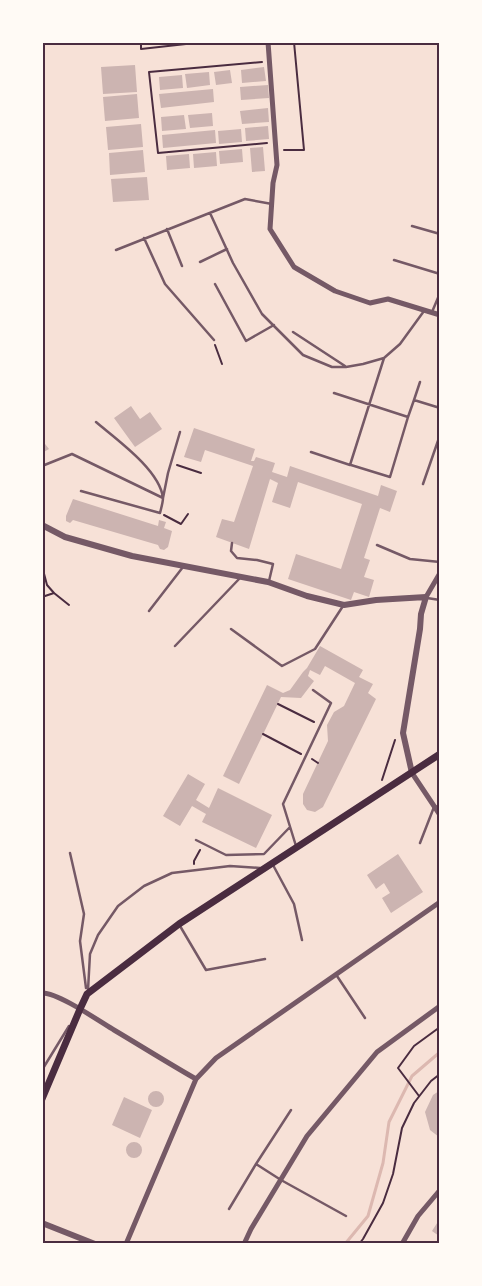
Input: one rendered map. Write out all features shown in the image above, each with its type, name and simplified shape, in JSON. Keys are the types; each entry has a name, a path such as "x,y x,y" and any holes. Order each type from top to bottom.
{"main road":[{"path":"42,1099 87,994 179,924 440,754"}],"street":[{"path":"268,42 277,165 273,183 270,229 294,267 335,291 370,303 388,300 440,314"},
{"path":"42,525 65,537 132,556 268,582 307,596 344,605 376,600 426,597"},
{"path":"440,573 426,597 421,614 402,734 412,773 437,806 440,814"},
{"path":"126,1244 196,1079 216,1058 440,902"},
{"path":"42,993 57,997 80,1009 196,1079"},
{"path":"244,1244 251,1229 307,1136 377,1052 440,1006"},
{"path":"402,1244 418,1216 440,1190"},
{"path":"42,1223 95,1244"}],"lane":[{"path":"116,250 245,199 272,204"},
{"path":"210,212 233,263 262,314 303,355 332,367 346,367 384,358 400,344 425,310"},
{"path":"412,226 440,234"},
{"path":"167,229 182,266"},
{"path":"144,238 165,284 214,340"},
{"path":"200,262 227,249"},
{"path":"394,260 440,274"},
{"path":"215,284 246,342 274,325"},
{"path":"432,312 440,293"},
{"path":"293,332 346,367"},
{"path":"350,465 384,358"},
{"path":"311,452 390,477 420,382"},
{"path":"334,393 408,417"},
{"path":"414,400 440,408"},
{"path":"96,422 139,459 157,480 163,498"},
{"path":"82,491 160,513 168,473 180,432"},
{"path":"423,484 440,435"},
{"path":"42,466 72,454 163,498"},
{"path":"232,543 231,551 237,558 273,564 268,582"},
{"path":"377,545 410,559 440,562"},
{"path":"149,611 184,566"},
{"path":"176,646 240,577"},
{"path":"426,597 440,600"},
{"path":"231,629 282,666 315,649 344,605"},
{"path":"297,847 283,804 331,703 313,690"},
{"path":"420,842 437,806"},
{"path":"196,840 226,855 264,854 290,826"},
{"path":"70,853 84,914 80,941 87,994"},
{"path":"272,864 294,904 302,940"},
{"path":"87,994 90,954 98,935 118,906 144,886 172,873 230,866 264,869"},
{"path":"179,924 206,970 264,959"},
{"path":"336,974 365,1018"},
{"path":"42,1070 80,1009"},
{"path":"229,1209 291,1110"},
{"path":"256,1164 346,1216"}],"path":[{"path":"141,42 142,49 204,42"},
{"path":"276,151 304,150 294,42"},
{"path":"270,62 149,72 158,153 276,142"},
{"path":"214,340 222,364"},
{"path":"171,462 201,473"},
{"path":"160,513 181,524 188,514"},
{"path":"42,566 47,585 69,605"},
{"path":"42,597 54,593"},
{"path":"278,704 320,725"},
{"path":"263,734 318,763"},
{"path":"381,782 396,739"},
{"path":"194,870 194,861 204,844"},
{"path":"420,1096 398,1068 414,1046 440,1028"},
{"path":"359,1244 383,1202 393,1174 402,1128 414,1103 431,1081 440,1074"}],"building":[{"path":"135,65 137,92 103,94 101,67"},
{"path":"264,67 266,81 242,83 241,70"},
{"path":"230,70 232,83 216,85 214,72"},
{"path":"209,72 210,85 187,88 185,74"},
{"path":"182,75 183,88 160,90 159,77"},
{"path":"268,85 269,98 241,100 240,87"},
{"path":"213,89 214,102 161,108 159,94"},
{"path":"137,94 139,118 105,121 103,97"},
{"path":"268,108 269,122 242,124 240,111"},
{"path":"212,113 213,126 190,128 188,115"},
{"path":"184,115 186,129 162,131 161,117"},
{"path":"141,124 143,147 108,150 106,127"},
{"path":"268,126 269,139 246,141 245,128"},
{"path":"241,129 242,142 219,144 218,131"},
{"path":"215,130 216,143 163,148 162,135"},
{"path":"263,147 265,171 252,172 250,148"},
{"path":"242,149 243,162 220,164 219,151"},
{"path":"143,150 145,172 110,175 109,153"},
{"path":"216,152 217,166 194,168 193,154"},
{"path":"189,154 190,168 167,170 166,156"},
{"path":"147,177 149,200 113,202 111,179"},
{"path":"131,406 140,419 150,412 162,429 135,447 114,418"},
{"path":"194,428 255,449 251,461 254,461 256,457 275,463 272,472 287,477 290,466 378,496 381,485 397,491 390,512 380,508 364,558 370,560 364,577 374,580 369,597 354,592 351,600 288,579 296,554 341,569 362,504 298,482 290,508 272,502 278,483 270,479 249,549 216,537 222,519 234,522 253,466 205,450 201,462 184,457"},
{"path":"42,440 49,449 42,453"},
{"path":"73,499 158,526 159,520 166,522 164,528 172,531 168,547 164,550 160,549 158,545 73,520 70,523 66,521 66,516"},
{"path":"320,646 363,670 359,677 373,684 368,693 376,699 323,807 315,812 307,810 303,804 303,794 328,741 327,725 334,712 344,706 355,683 325,666 320,675 310,670 308,676 314,681 301,698 281,697 239,784 223,776 267,685 283,693 290,690 307,668"},
{"path":"188,774 205,784 196,800 209,808 218,788 272,815 256,848 202,822 206,814 192,806 180,826 163,816"},
{"path":"398,854 423,892 391,913 382,898 390,893 384,883 376,889 367,875"},
{"path":"156,1091 164,1099 156,1107 148,1099"},
{"path":"439,1091 439,1137 430,1130 425,1112 433,1095"},
{"path":"124,1097 152,1110 140,1138 112,1125"},
{"path":"134,1142 142,1150 134,1158 126,1150"},
{"path":"439,1220 439,1236 432,1231"}],"waterway":[{"path":"345,1244 368,1216 383,1163 389,1122 412,1076 440,1052"}]}
